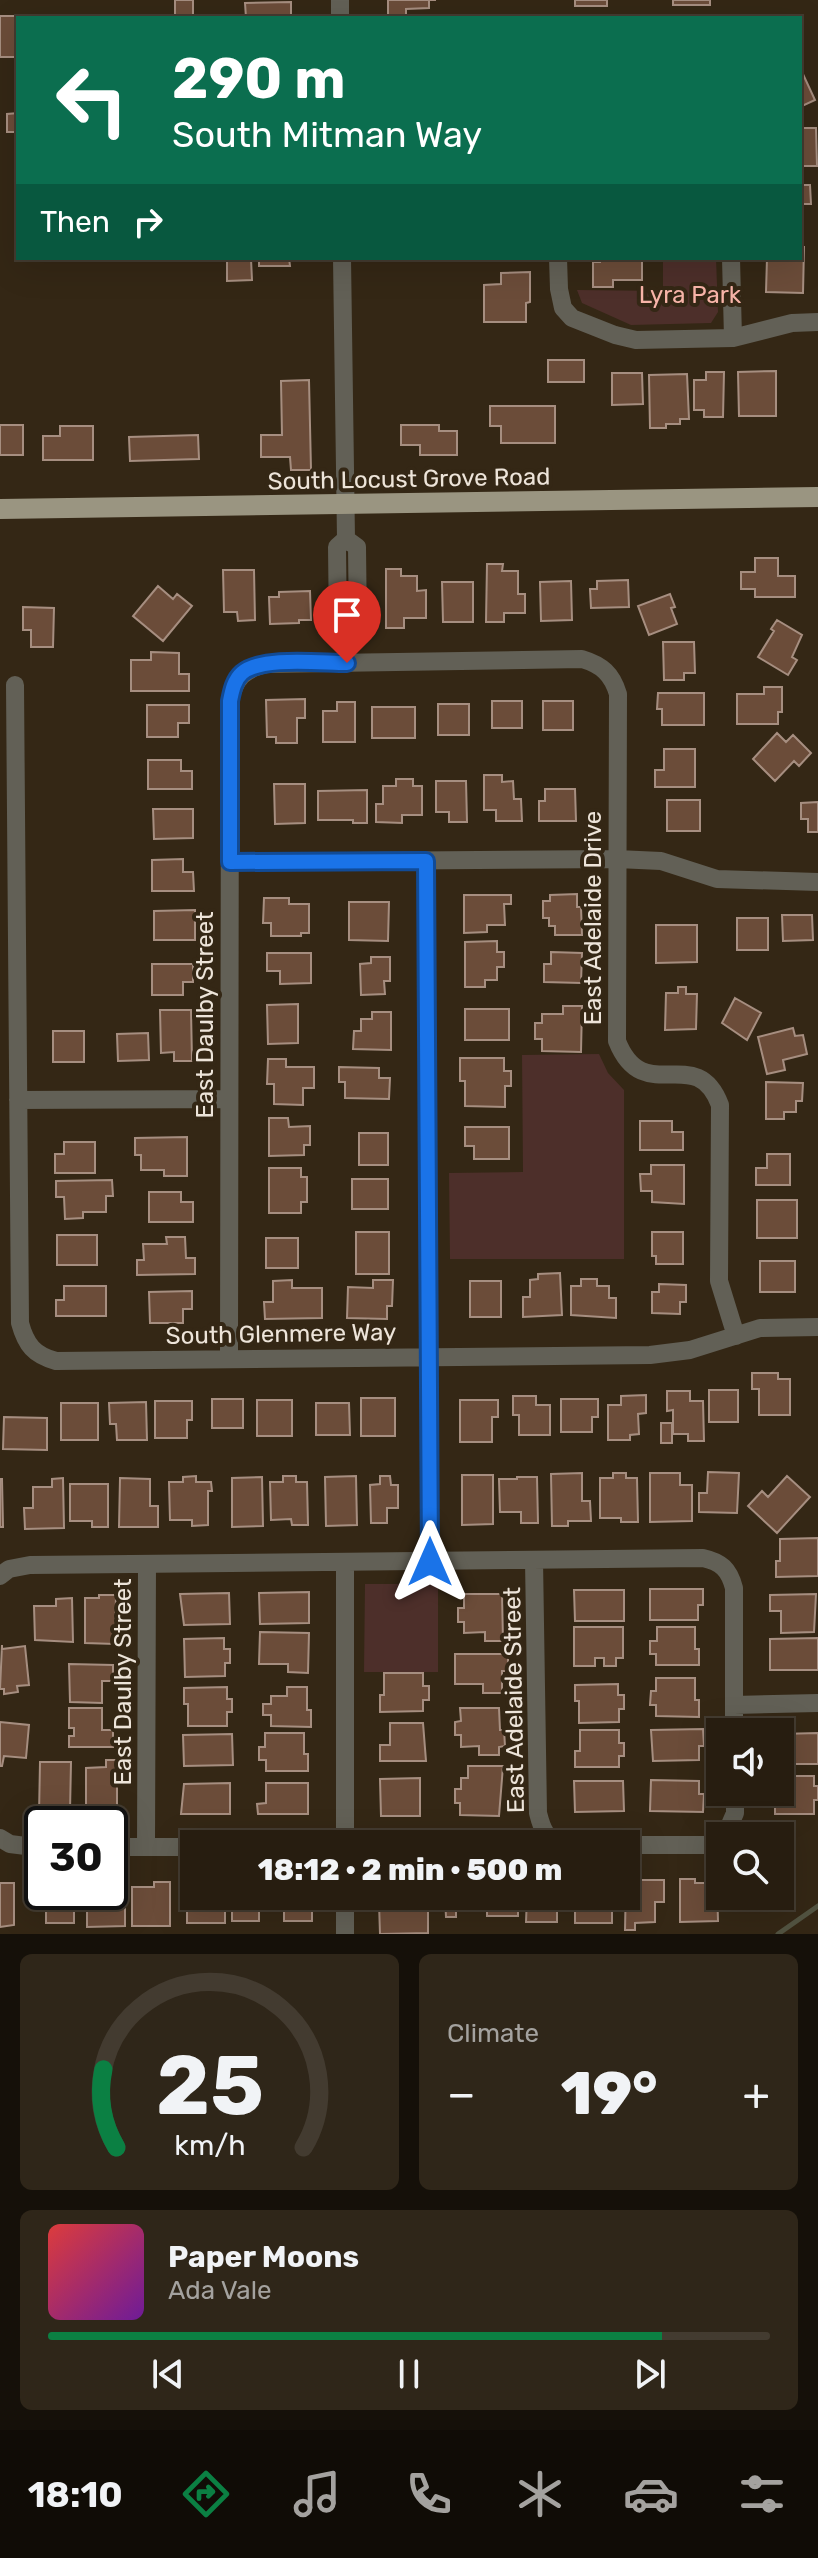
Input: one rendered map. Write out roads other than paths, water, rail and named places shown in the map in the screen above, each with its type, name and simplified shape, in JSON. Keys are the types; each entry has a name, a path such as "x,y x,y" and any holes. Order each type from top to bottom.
{"main road":[{"name":"South Locust Grove Road","path":"0,509 818,497"}],"street":[{"path":"342,260 344,506 346,539 357,547 358,630 347,637 347,663"},
{"path":"558,260 563,308 572,318 615,335 636,340 733,338 792,323 818,322"},
{"path":"731,260 733,338"},
{"name":"East Adelaide Drive","path":"347,663 582,659 606,670 614,681 618,694 617,1041 630,1066 642,1072 697,1077 707,1082 715,1092 720,1105 719,1281 736,1336"},
{"name":"East Daulby Street","path":"229,1357 230,701 240,674 253,667 267,664 347,663"},
{"path":"0,1268 20,1268 15,685"},
{"path":"230,862 617,859 661,861 717,879 818,882"},
{"path":"426,861 430,1562"},
{"path":"18,1100 229,1099"},
{"name":"South Glenmere Way","path":"20,1268 20,1323 24,1339 32,1351 56,1361 650,1355 690,1350 760,1328 818,1327"},
{"path":"0,1576 9,1569 30,1565 703,1558 723,1565 731,1576 734,1588 734,1718"},
{"name":"East Adelaide Street","path":"534,1560 538,1813 544,1830"},
{"path":"345,1563 345,1830"},
{"name":"East Daulby Street","path":"146,1847 147,1565"},
{"path":"734,1705 818,1703"},
{"path":"0,1838 10,1844 24,1846"},
{"path":"640,1845 706,1845"},
{"path":"128,1847 180,1847"},
{"path":"345,1910 345,1934"}],"waterway":[{"path":"778,1934 818,1906"}],"park label":[{"name":"Lyra Park","path":"690,295"}]}
